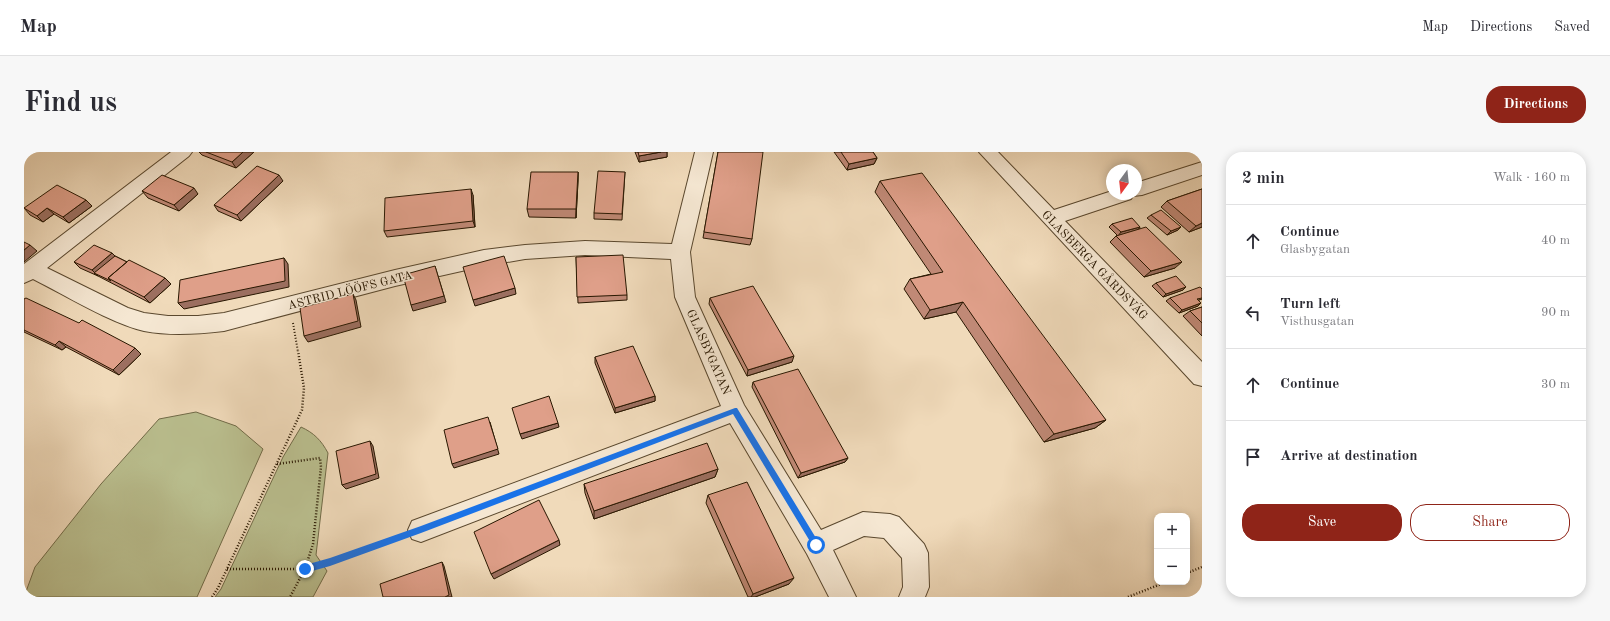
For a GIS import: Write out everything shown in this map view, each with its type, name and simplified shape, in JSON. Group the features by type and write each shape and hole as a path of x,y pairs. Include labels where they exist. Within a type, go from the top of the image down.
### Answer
{"street":[{"name":"GLASBYGATAN","path":"704,152 680,252 685,296 735,411 816,545 843,597"},
{"name":"GLASBERGA GÅRDSVÄG","path":"988,152 1202,377"},
{"path":"28,272 176,153"},
{"path":"1142,188 1202,168"},
{"path":"1050,218 1106,200"},
{"name":"ASTRID LÖÖFS GATA","path":"28,272 120,314 144,322 168,325 198,325 224,322 410,274 484,258 525,252 585,248 680,252"},
{"path":"421,530 735,411"},
{"path":"816,545 863,524 890,526 915,553 916,587 912,597"}],"path":[{"path":"212,597 227,569 302,410 304,397 290,305"},
{"path":"277,464 320,458 320,487 316,531 310,557 290,597"},
{"path":"227,569 305,569 330,562 421,530"},
{"path":"1190,572 1202,567"},
{"path":"1128,597 1158,585"}],"green space":[{"path":"196,412 236,426 263,449 197,597 24,597 35,567 101,484 159,419"},
{"path":"301,427 317,437 328,453 316,555 327,571 313,597 215,597 221,589 283,457"}],"building":[{"path":"206,152 243,152 232,162"},
{"path":"638,152 661,152 639,156"},
{"path":"718,152 763,152 752,239 704,232"},
{"path":"841,152 873,152 877,158 849,164"},
{"path":"257,166 279,175 237,215 214,205"},
{"path":"598,171 625,172 622,214 594,213"},
{"path":"531,172 578,172 576,209 527,209"},
{"path":"922,173 1106,420 1054,434 963,302 930,310 910,279 943,272 880,181"},
{"path":"162,175 194,188 174,205 142,191"},
{"path":"57,185 86,200 63,217 47,208 37,216 24,208"},
{"path":"471,189 473,221 384,231 385,198"},
{"path":"1202,189 1202,223 1196,226 1167,201"},
{"path":"1161,210 1181,227 1171,231 1151,215"},
{"path":"1132,218 1140,227 1121,232 1112,224"},
{"path":"1146,227 1182,262 1151,271 1116,236"},
{"path":"24,242 30,245 24,250"},
{"path":"94,245 112,253 92,270 74,262"},
{"path":"623,255 627,295 577,297 576,257"},
{"path":"115,256 127,262 108,278 111,281 94,273"},
{"path":"504,256 515,288 473,300 463,267"},
{"path":"284,258 285,281 178,303 180,280"},
{"path":"129,260 165,278 144,297 108,278"},
{"path":"435,266 444,296 411,305 403,275"},
{"path":"1176,276 1186,287 1166,294 1156,283"},
{"path":"753,286 794,356 748,370 710,298"},
{"path":"1200,287 1202,289 1202,298 1197,299 1201,303 1182,310 1170,298"},
{"path":"353,294 358,321 304,336 300,308"},
{"path":"26,298 79,323 82,320 135,348 113,370 59,341 55,345 24,330 24,299"},
{"path":"1202,307 1202,323 1190,311"},
{"path":"633,346 655,396 615,408 595,357"},
{"path":"798,369 848,458 801,473 753,382"},
{"path":"549,396 558,423 520,434 512,408"},
{"path":"488,417 498,449 452,464 444,430"},
{"path":"370,441 376,474 342,485 336,451"},
{"path":"707,443 718,469 594,511 584,484"},
{"path":"747,482 794,578 753,594 708,495"},
{"path":"539,500 559,540 491,574 474,532"},
{"path":"442,562 449,595 445,597 383,597 380,584"}],"route":[{"path":"305,569 330,562 421,530 735,411 816,545"}]}
